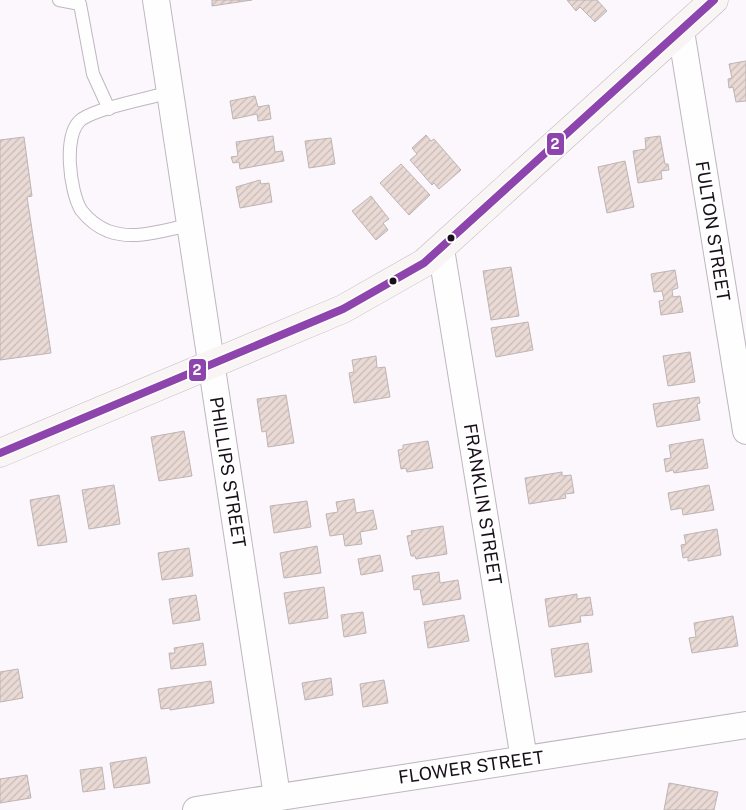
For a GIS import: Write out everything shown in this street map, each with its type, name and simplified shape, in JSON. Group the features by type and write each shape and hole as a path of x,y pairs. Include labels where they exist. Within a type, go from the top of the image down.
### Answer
{"main road":[{"path":"0,453 342,309 424,263 714,0"}],"street":[{"name":"PHILLIPS STREET","path":"156,0 277,796"},
{"name":"FULTON STREET","path":"680,31 746,430"},
{"name":"FRANKLIN STREET","path":"441,249 524,759"},
{"name":"FLOWER STREET","path":"196,810 746,725"}],"lane":[{"path":"59,0 80,4 93,74 109,109"},
{"path":"170,92 109,109 81,120 72,136 70,162 74,190 81,210 95,225 129,237 190,225"}],"building":[{"path":"212,0 252,0 212,6"},
{"path":"567,0 597,0 607,11 595,22 580,7 576,11"},
{"path":"746,61 746,101 736,102 733,87 729,88 728,79 732,78 729,64"},
{"path":"255,96 258,107 269,105 271,119 258,121 257,114 233,119 230,101"},
{"path":"426,135 431,141 434,139 461,170 439,189 434,183 432,185 410,160 417,154 412,148"},
{"path":"273,136 275,152 282,151 284,161 240,169 239,162 233,163 231,157 238,156 236,142"},
{"path":"660,136 665,164 668,164 669,170 661,171 662,179 638,183 633,151 646,149 645,138"},
{"path":"24,137 32,196 27,197 51,353 0,360 0,140"},
{"path":"331,138 335,164 309,168 305,141"},
{"path":"625,161 634,207 607,213 598,167"},
{"path":"401,164 430,195 409,215 380,183"},
{"path":"260,180 261,184 269,183 272,202 240,208 236,187"},
{"path":"371,196 389,219 383,223 388,230 376,240 352,211"},
{"path":"511,267 519,316 491,320 483,271"},
{"path":"675,270 678,288 672,290 673,297 680,296 683,312 661,315 659,301 664,300 662,291 654,292 651,274"},
{"path":"528,322 533,350 496,357 491,328"},
{"path":"690,352 695,382 668,386 663,356"},
{"path":"376,356 377,368 385,367 390,397 354,403 349,373 354,372 352,360"},
{"path":"286,395 294,443 268,447 266,431 262,432 257,399"},
{"path":"699,397 700,403 697,404 700,420 657,427 653,404"},
{"path":"184,431 192,476 159,481 151,437"},
{"path":"703,439 708,468 674,473 673,470 666,472 664,459 671,458 669,445"},
{"path":"428,441 433,468 407,472 406,468 401,469 398,450 403,449 403,445"},
{"path":"562,472 562,476 571,475 574,493 565,494 566,498 529,504 525,478"},
{"path":"114,485 120,524 89,529 82,490"},
{"path":"709,485 714,510 683,515 682,508 671,510 668,493"},
{"path":"59,495 67,542 38,546 30,500"},
{"path":"354,499 356,513 373,510 377,529 360,532 362,544 345,546 343,534 330,536 326,514 338,512 336,502"},
{"path":"307,501 311,527 274,533 270,506"},
{"path":"443,526 447,554 416,559 415,556 411,556 407,536 412,535 411,531"},
{"path":"717,529 721,555 688,561 688,557 683,558 681,545 686,544 684,535"},
{"path":"317,546 321,573 284,578 280,553"},
{"path":"189,548 193,576 162,580 158,553"},
{"path":"380,555 383,571 361,575 358,559"},
{"path":"439,572 440,583 458,580 461,599 423,605 420,589 414,590 412,576"},
{"path":"324,587 328,618 289,624 284,593"},
{"path":"577,594 577,599 590,597 593,615 580,616 581,622 549,627 545,599"},
{"path":"196,595 200,620 173,624 169,599"},
{"path":"363,612 366,633 344,637 341,615"},
{"path":"464,615 469,641 428,648 424,622"},
{"path":"733,616 738,646 692,653 689,638 696,637 694,623"},
{"path":"203,643 206,665 171,669 169,653 175,653 174,648"},
{"path":"588,643 592,672 555,677 551,649"},
{"path":"18,669 23,698 0,702 0,672"},
{"path":"331,678 333,695 305,700 302,683"},
{"path":"384,680 388,703 363,707 360,684"},
{"path":"211,681 214,703 170,710 170,708 161,709 158,689"},
{"path":"146,757 150,783 114,788 110,763"},
{"path":"102,767 105,789 83,792 80,770"},
{"path":"27,775 31,798 0,803 0,779"},
{"path":"669,783 718,792 714,810 664,810"}],"transit line":[{"name":"2","path":"0,453 343,309 424,263 714,0"}]}
